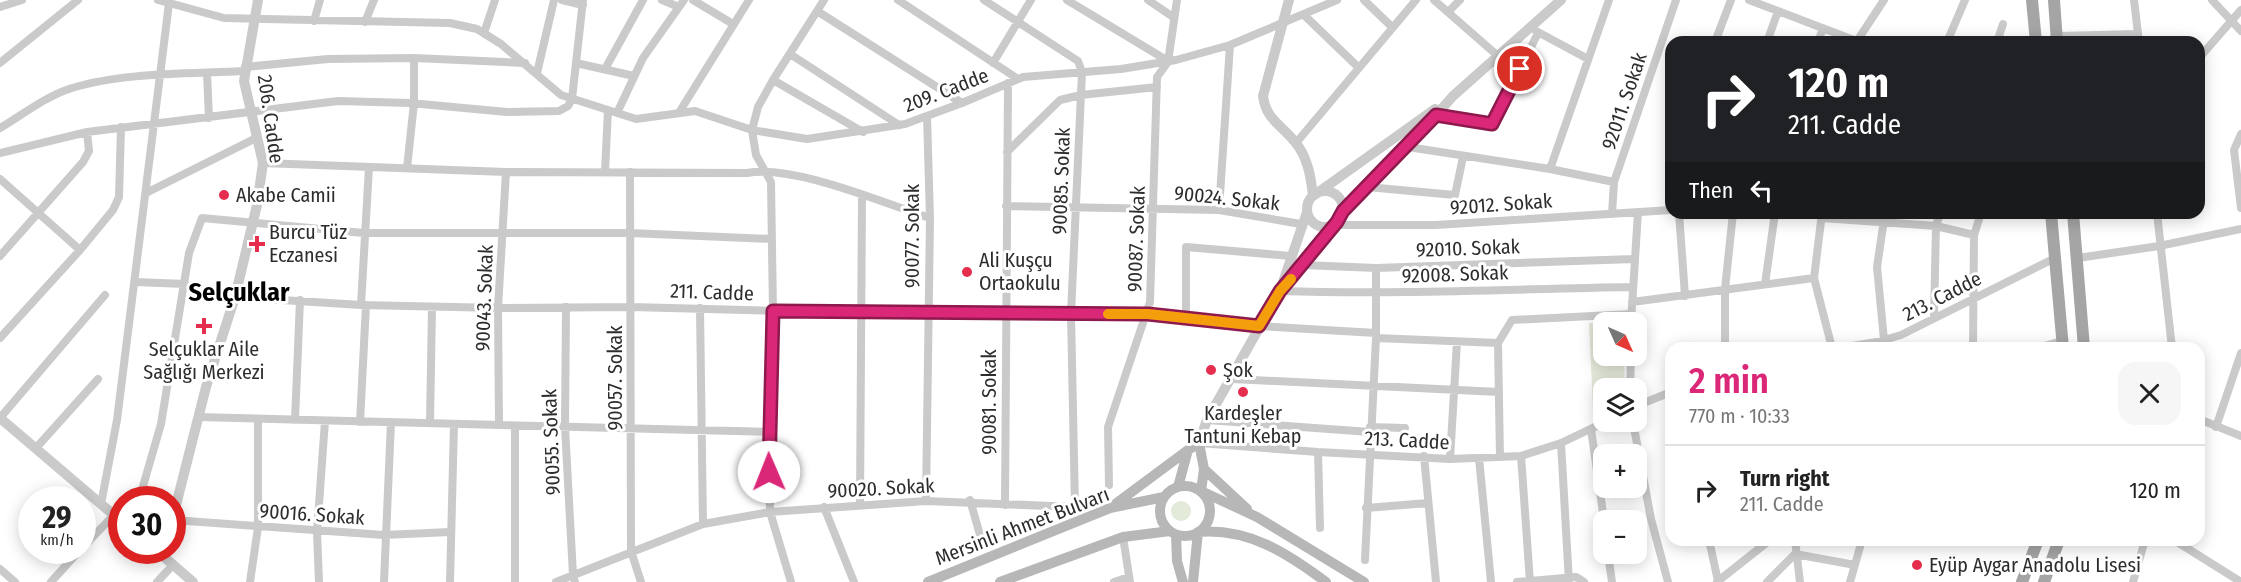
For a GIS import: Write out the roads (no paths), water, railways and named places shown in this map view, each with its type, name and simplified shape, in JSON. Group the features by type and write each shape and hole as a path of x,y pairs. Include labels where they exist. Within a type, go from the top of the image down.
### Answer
{"main road":[{"path":"2032,0 2035,36"},
{"path":"2054,0 2057,36"},
{"path":"2052,219 2062,342"},
{"path":"2074,219 2084,342"},
{"path":"1110,508 1200,442 1204,469 1201,491 1210,505 1210,512 1209,520 1198,532 1193,582"},
{"path":"1178,487 1188,450"},
{"path":"1204,469 1257,517"},
{"path":"1183,582 1173,533 1161,519 1160,511 1164,497 1178,487 1186,486 1257,517 1364,582"},
{"name":"Mersinli Ahmet Bulvarı","path":"928,582 1110,508 1164,497"},
{"path":"999,582 1123,537 1230,532 1262,541 1290,556 1326,582"},
{"path":"2022,582 2036,546"},
{"path":"2044,582 2057,546"}],"street":[{"path":"0,7 22,0"},
{"path":"0,63 78,0"},
{"path":"158,0 224,18 253,21 450,23 484,33 537,73 554,0"},
{"name":"206. Cadde","path":"181,486 198,417 235,297 250,224 257,205 262,163 250,114 245,69 258,0"},
{"path":"314,21 320,0"},
{"path":"365,22 374,0"},
{"path":"484,33 495,0"},
{"path":"0,153 87,132 250,114 338,101 414,103 507,112 559,111 568,106 572,99 583,2 562,0"},
{"path":"605,69 643,0"},
{"path":"605,172 612,112 643,58 682,3 662,0"},
{"path":"693,0 733,24"},
{"path":"680,111 749,0"},
{"path":"790,582 770,512 769,432 773,311 771,182 756,155 752,130 758,107 824,0"},
{"path":"898,0 1018,79"},
{"path":"984,0 1078,61 1082,72"},
{"path":"993,63 1030,0"},
{"path":"1067,0 1168,62"},
{"path":"1148,0 1173,17"},
{"name":"90087. Sokak","path":"1109,485 1108,428 1148,314 1154,207 1157,77 1168,62 1173,17 1178,0"},
{"path":"1280,291 1312,196 1308,169 1296,142 1265,110 1263,96 1289,0"},
{"name":"209. Cadde","path":"537,73 561,95 636,119 680,111 695,111 752,130 807,139 899,125 962,104 1018,79 1168,62 1230,45 1337,0"},
{"path":"1364,0 1392,27"},
{"path":"1296,142 1416,0"},
{"path":"1434,0 1498,56"},
{"path":"1448,12 1460,0"},
{"path":"1312,196 1453,96 1498,56 1533,30 1561,0"},
{"path":"1550,169 1609,0"},
{"name":"92011. Sokak","path":"1612,214 1614,183 1676,0"},
{"path":"1717,36 1731,0"},
{"path":"1749,0 1843,36"},
{"path":"1862,36 1884,0"},
{"path":"1950,36 1965,0"},
{"path":"2134,0 2138,36"},
{"path":"2211,0 2241,31"},
{"path":"101,504 117,420 146,193 158,75 169,3"},
{"path":"2205,51 2241,10"},
{"path":"817,11 962,104"},
{"path":"1769,36 1778,11"},
{"path":"1304,15 1358,67"},
{"path":"1999,36 2003,24"},
{"path":"1820,36 1823,28"},
{"path":"1533,30 1588,59"},
{"path":"1436,115 1492,124 1533,30"},
{"path":"1219,210 1230,45"},
{"path":"790,54 899,125"},
{"path":"0,128 67,89 158,75 207,73 328,59 414,58 526,63"},
{"path":"407,168 414,103 414,58"},
{"path":"576,63 634,76"},
{"name":"90085. Sokak","path":"1075,507 1071,314 1082,72"},
{"path":"207,73 210,118"},
{"path":"773,80 863,132"},
{"name":"90081. Sokak","path":"1005,505 1008,83"},
{"path":"1007,152 1060,100 1081,95 1157,87"},
{"path":"1200,442 1207,420 1280,291 1303,265 1332,225 1337,222 1343,211 1408,147 1453,96"},
{"name":"90077. Sokak","path":"926,501 930,218 927,116"},
{"path":"0,338 113,210 119,197 122,127"},
{"path":"0,256 83,162 89,151 87,132"},
{"path":"2241,134 2234,150 2241,208"},
{"path":"146,193 256,138"},
{"path":"1408,147 1550,169 1614,183"},
{"path":"1367,187 1455,195 1462,157"},
{"path":"262,163 506,172 747,172 764,170 795,174 930,218"},
{"path":"360,422 364,233 369,167"},
{"name":"90043. Sokak","path":"499,425 498,308 506,172"},
{"name":"90057. Sokak","path":"630,172 631,551 641,582"},
{"path":"0,179 80,250"},
{"path":"1312,196 1324,191 1335,195 1343,211"},
{"path":"860,505 859,313 862,196"},
{"name":"90024. Sokak","path":"1006,206 1219,210 1301,224"},
{"name":"92012. Sokak","path":"1332,225 1436,225 1665,210"},
{"path":"1307,212 1316,225 1332,225"},
{"path":"1631,312 1631,287 1638,212"},
{"path":"143,486 161,424 189,253 202,218 364,233 630,234 771,238"},
{"path":"1679,219 1685,296"},
{"path":"1725,342 1725,290 1732,219"},
{"path":"1765,284 1774,219"},
{"path":"1822,219 1814,279 1830,342"},
{"path":"1884,219 1877,267 1884,340"},
{"path":"1896,219 1974,235"},
{"path":"1934,318 1936,226 1938,219"},
{"path":"1974,342 1972,298 1974,235 1979,219"},
{"path":"2157,219 2171,342"},
{"path":"2078,258 2159,246 2241,229"},
{"path":"1186,319 1186,248 1291,256"},
{"name":"213. Cadde","path":"1874,342 1900,335 2055,258"},
{"name":"92010. Sokak","path":"1303,265 1376,268 1634,259"},
{"path":"1365,560 1365,508 1376,335 1376,268"},
{"path":"1632,302 1814,279"},
{"path":"135,282 185,284"},
{"name":"92008. Sokak","path":"1280,291 1376,294 1631,287"},
{"path":"105,295 0,418 108,510"},
{"name":"211. Cadde","path":"235,297 432,307 631,307 859,313 1148,314 1259,326 1457,342 1498,343"},
{"path":"295,420 300,300"},
{"path":"430,423 432,307"},
{"name":"90055. Sokak","path":"566,307 565,427 574,578"},
{"path":"700,308 703,524"},
{"path":"1500,457 1498,343 1512,320 1593,319"},
{"path":"1450,459 1452,391 1457,342"},
{"path":"2216,427 2241,353"},
{"path":"36,448 98,379"},
{"path":"1232,379 1373,384 1452,391 1499,392"},
{"path":"1647,402 1665,394"},
{"path":"198,417 769,432"},
{"path":"250,582 258,527 258,419"},
{"path":"1207,420 1370,429 1405,428"},
{"path":"319,582 317,532 325,421"},
{"path":"2205,422 2241,436"},
{"path":"384,582 384,535 391,423"},
{"path":"450,582 454,424"},
{"path":"515,426 515,582"},
{"path":"1591,429 1603,510"},
{"name":"213. Cadde","path":"1200,442 1318,452 1450,459 1521,456 1561,444 1591,429"},
{"path":"1635,432 1652,519 1668,582"},
{"path":"1561,444 1570,580"},
{"path":"1318,452 1320,528"},
{"path":"1424,456 1436,582"},
{"path":"1521,456 1530,581"},
{"path":"1479,458 1491,582"},
{"path":"970,500 982,542"},
{"name":"90020. Sokak","path":"556,582 574,578 631,551 703,524 770,512 970,500 1005,505 1075,507"},
{"path":"1365,508 1428,503"},
{"path":"824,507 854,582"},
{"name":"90016. Sokak","path":"186,521 384,535 450,532"},
{"path":"96,537 108,527"},
{"path":"1114,582 1129,579 1123,537"},
{"path":"1710,546 1717,581 1762,546"},
{"path":"1795,546 1800,582"},
{"path":"1850,582 1860,546"},
{"path":"2133,582 2143,546"},
{"path":"2184,546 2241,582"},
{"path":"1795,554 1855,565"},
{"path":"1767,582 1795,554"},
{"path":"51,582 68,564"},
{"path":"1609,564 1612,582"},
{"path":"157,582 173,565 192,582"},
{"path":"0,569 15,582"},
{"path":"1517,582 1570,580 1584,582"}],"place":[{"name":"Akabe Camii","path":"224,195"},
{"name":"Burcu Tüz Eczanesi","path":"257,244"},
{"name":"Ali Kuşçu Ortaokulu","path":"967,272"},
{"name":"Selçuklar Aile Sağlığı Merkezi","path":"204,326"},
{"name":"Şok","path":"1211,370"},
{"name":"Kardeşler Tantuni Kebap","path":"1243,392"},
{"name":"Eyüp Aygar Anadolu Lisesi","path":"1917,565"}],"district":[{"name":"Selçuklar","path":"239,292"}]}
